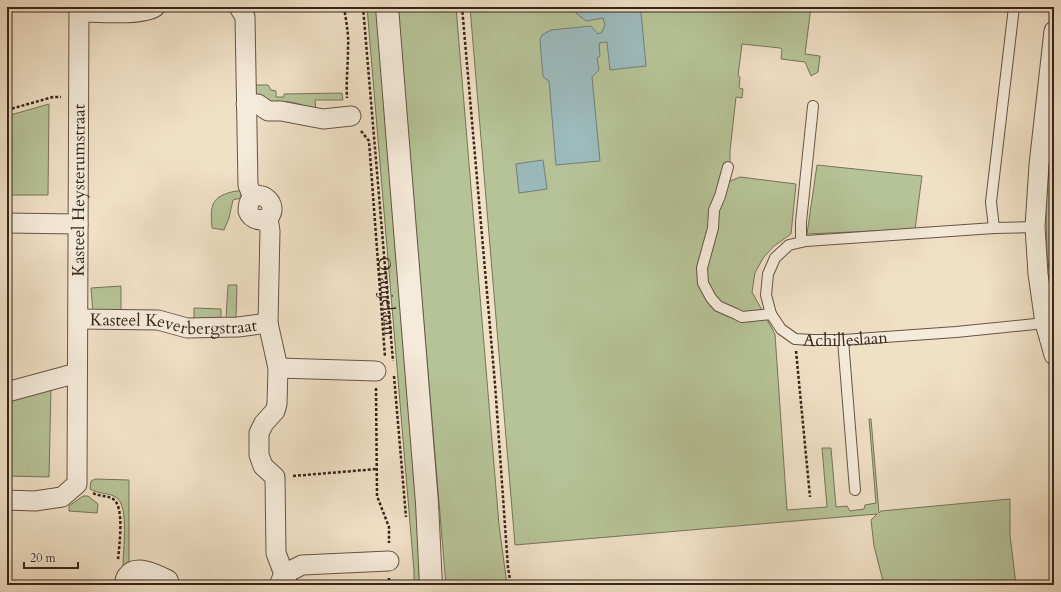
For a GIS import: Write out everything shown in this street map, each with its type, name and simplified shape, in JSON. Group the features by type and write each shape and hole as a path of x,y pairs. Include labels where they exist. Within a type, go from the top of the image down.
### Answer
{"street":[{"path":"79,10 136,12 150,10 155,7"},
{"path":"239,7 244,17 246,104 258,104 268,111 281,111 323,119 351,116"},
{"name":"Kasteel Heysterumstraat","path":"77,484 79,10"},
{"name":"Oranjelaan","path":"388,11 427,503 431,585"},
{"path":"1054,31 1039,165 1035,227 1038,274 1045,324 1054,355"},
{"name":"Kasteel Keverbergstraat","path":"246,104 248,185 253,198 262,196 270,201 272,211 268,218 270,231 268,323 278,368 278,404 275,411 264,423 259,433 259,455 263,466 275,477"},
{"path":"7,224 78,224"},
{"name":"Kasteel Keverbergstraat","path":"78,319 158,320 187,328 238,327 268,323"},
{"path":"278,368 387,366"},
{"path":"7,392 77,373"},
{"path":"275,477 276,553 283,581 302,565 389,561"},
{"path":"7,500 35,501 62,497 77,484"},
{"name":"Oranjelaan","path":"427,503 438,585"},
{"path":"125,581 132,571 146,570 168,580 170,585"}],"lane":[{"path":"994,228 991,202 1014,7"},
{"path":"801,242 801,222 813,106"},
{"path":"728,167 720,196 714,210 713,228 702,268 703,284 711,298 718,306 742,317 771,314"},
{"name":"Achilleslaan","path":"1035,227 994,228 801,242 789,246 775,258 768,274 766,295 771,314 781,329 795,339 843,340 1045,324"},
{"path":"843,340 855,490"}],"path":[{"path":"344,7 348,29 346,86 348,110 369,141 387,366 377,469 377,496 389,527 389,585"},
{"name":"Oranjelaan","path":"363,7 392,356 387,366 406,522"},
{"path":"462,7 495,384 508,568 511,585"},
{"path":"7,110 53,97 78,98"},
{"path":"795,339 810,498"},
{"path":"387,366 392,356"},
{"path":"275,477 377,469"},
{"path":"77,484 99,497 106,497 114,500 120,507 118,562 125,581"}],"green space":[{"path":"367,7 378,7 426,585 414,585"},
{"path":"397,7 456,7 499,525 507,585 446,585"},
{"path":"470,7 811,7 805,54 820,56 818,72 811,76 805,62 781,59 782,49 780,48 742,44 738,76 740,77 739,88 743,89 742,98 736,97 730,151 730,181 740,177 796,184 791,234 774,246 763,258 755,273 752,292 775,334 787,510 827,507 822,448 831,448 836,507 847,506 850,511 864,509 865,505 876,503 869,419 871,419 879,513 881,511 1010,499 1010,535 1016,585 884,585 874,546 871,520 877,514 515,545"},
{"path":"255,85 268,85 271,90 276,91 276,97 284,97 284,94 342,93 343,100 315,100 316,111 311,111 303,105 289,102 275,101 270,106 250,90"},
{"path":"49,104 48,195 7,195 7,116"},
{"path":"817,165 922,176 915,229 807,234"},
{"path":"1048,172 1054,173 1054,308 1047,254 1046,209"},
{"path":"236,191 241,191 241,198 233,200 229,218 224,230 212,228 211,213 214,203 221,196"},
{"path":"228,285 237,285 236,318 226,319"},
{"path":"121,286 121,314 93,313 91,288"},
{"path":"194,308 221,309 221,320 194,320"},
{"path":"51,387 49,477 7,476 7,399"},
{"path":"95,479 129,480 129,566 126,568 123,566 124,520 121,503 114,496 90,489 91,481"},
{"path":"83,496 88,496 98,504 97,513 69,511 69,506"}],"water":[{"path":"575,7 642,7 641,12 646,66 610,70 607,42 599,43 600,56 597,58 599,70 592,77 600,161 556,165 549,81 543,77 540,40 542,35 551,30 591,26 598,34 602,32 605,25 603,18 586,21 576,13"},
{"path":"543,160 547,189 519,193 516,164"}]}
